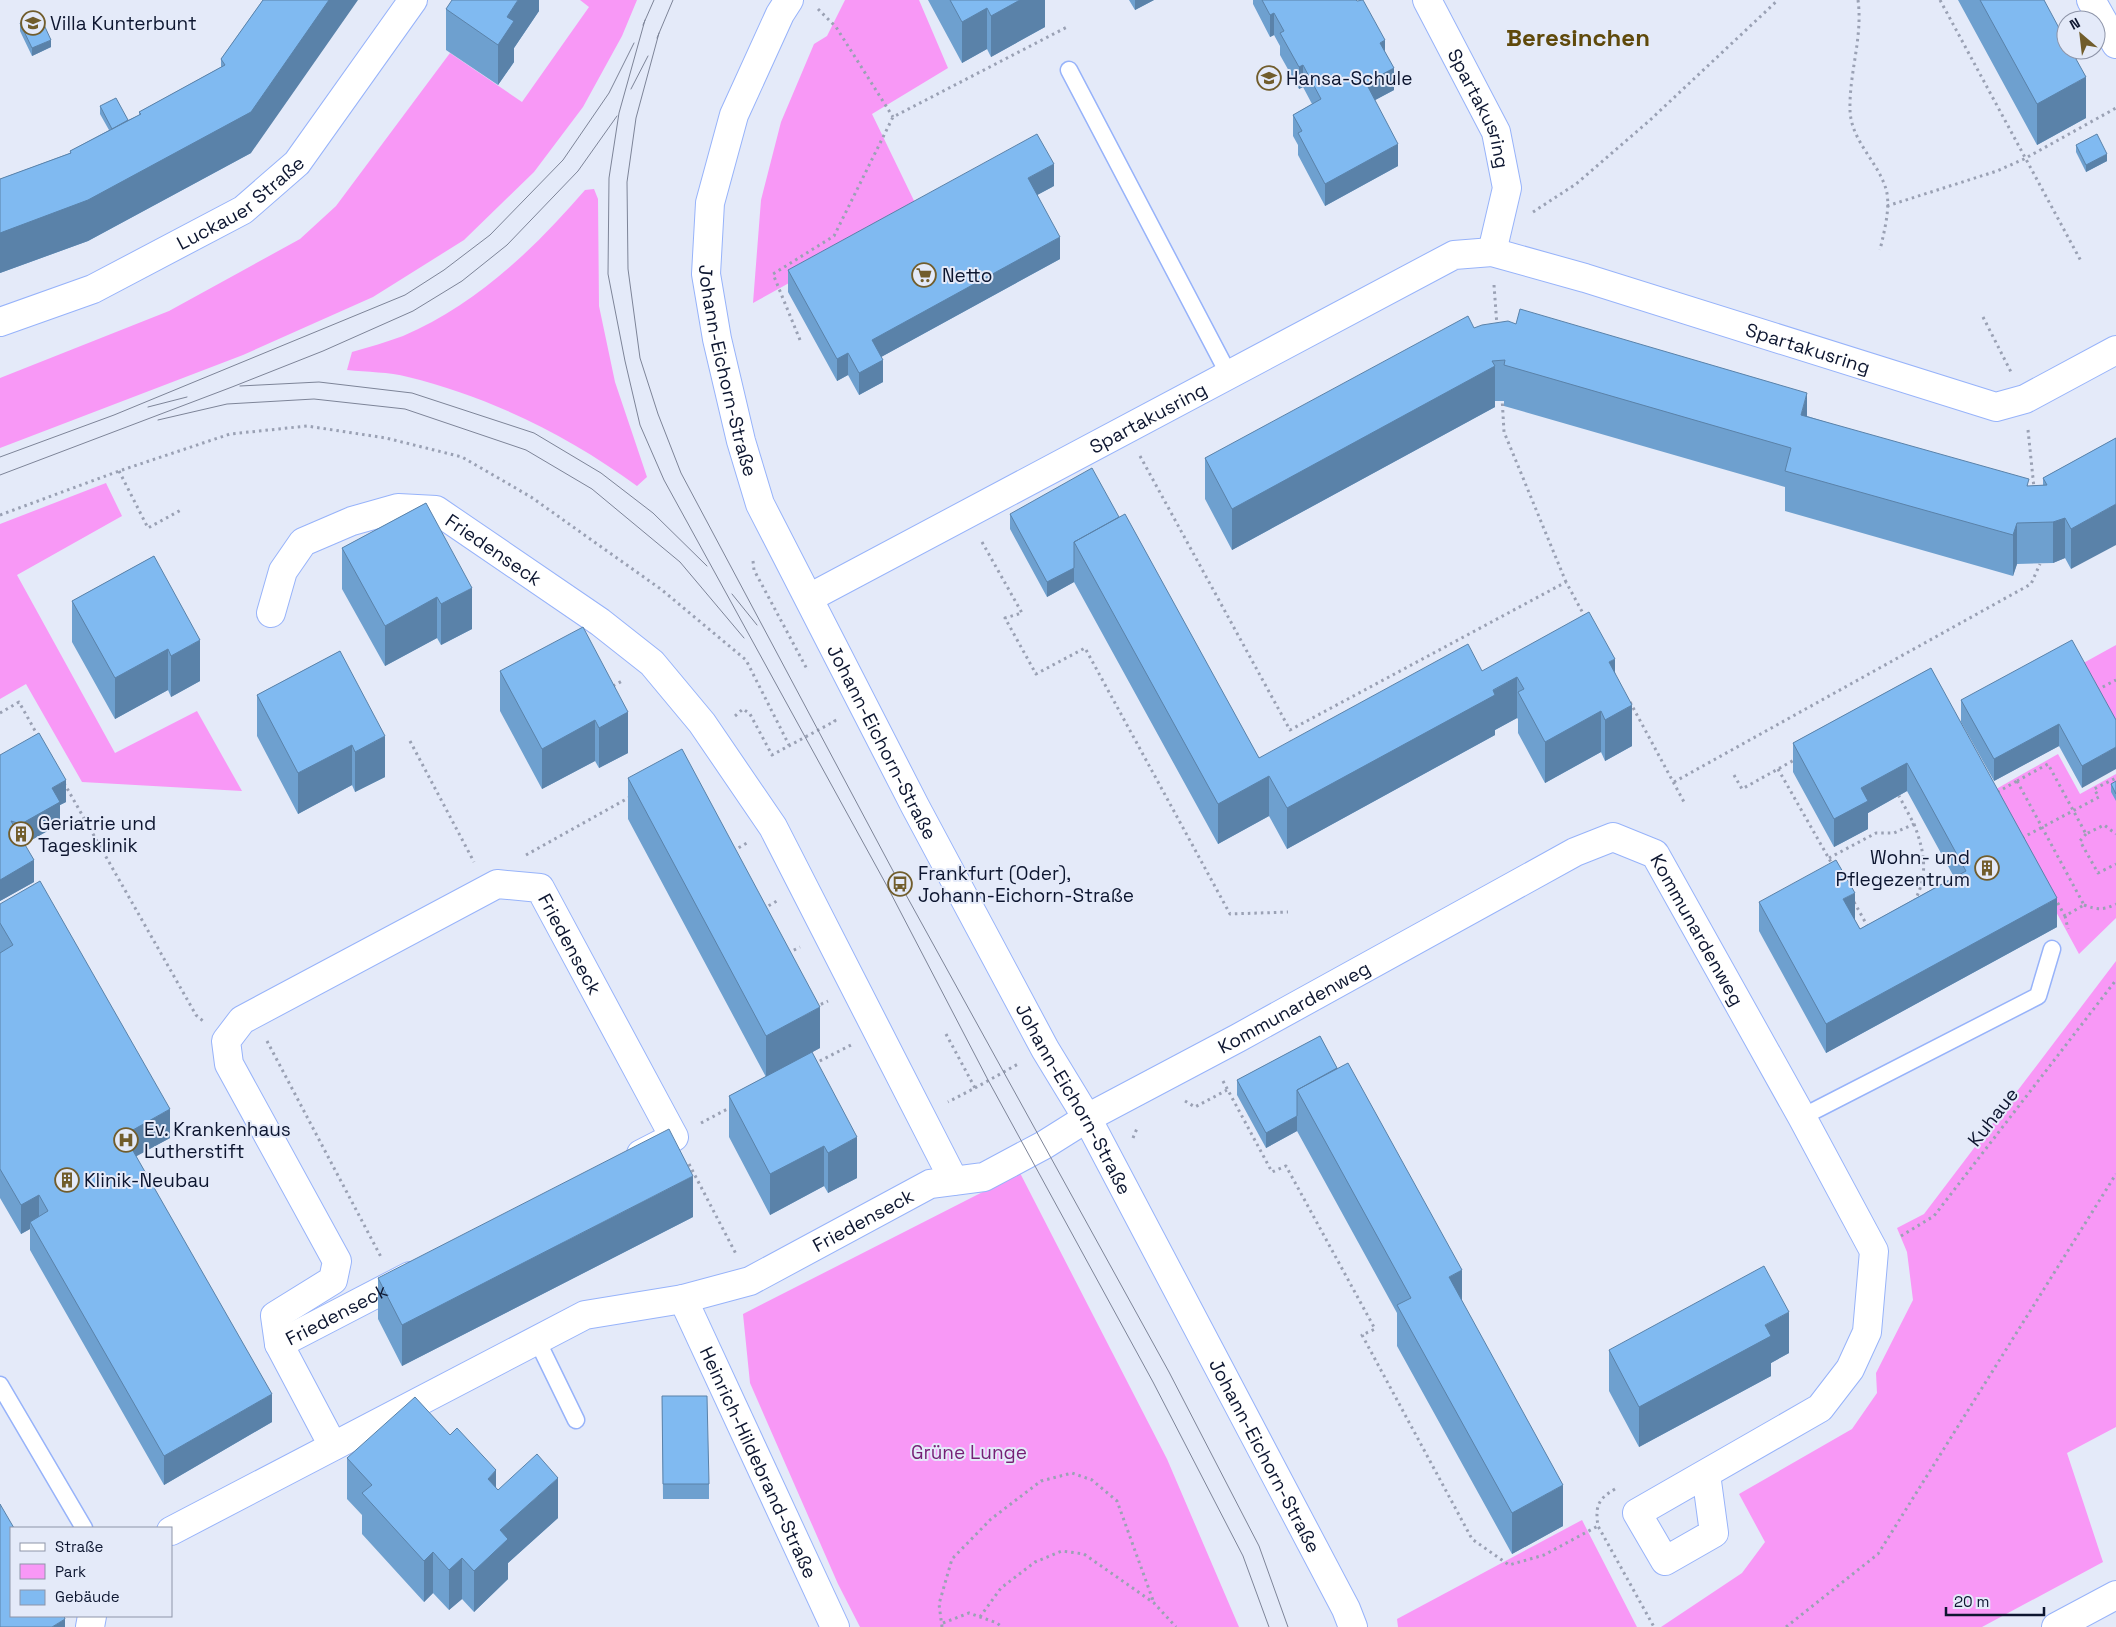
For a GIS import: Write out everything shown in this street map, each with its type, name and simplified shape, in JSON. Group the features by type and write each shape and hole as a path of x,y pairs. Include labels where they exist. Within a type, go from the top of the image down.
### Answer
{"street":[{"name":"Luckauer Straße","path":"0,322 93,289 243,210 297,163 413,0"},
{"name":"Johann-Eichorn-Straße","path":"789,0 780,14 734,115 710,203 706,274 721,358 741,440 760,504 915,806 1045,1050 1087,1118 1346,1609 1353,1627"},
{"name":"Spartakusring","path":"1427,0 1496,132 1507,188 1494,244"},
{"path":"2091,0 2116,44"},
{"name":"Spartakusring","path":"808,598 1454,255 1494,244 1613,287 1996,407 2025,399 2116,350"},
{"name":"Friedenseck","path":"271,613 283,571 303,542 352,521 398,508 436,510 600,622 652,662 702,723 773,827 953,1181"},
{"name":"Kommunardenweg","path":"1087,1118 1208,1054 1575,852 1613,837 1655,854 1802,1117 1874,1251"},
{"name":"Friedenseck","path":"333,1446 279,1344 276,1316 332,1280 337,1261 229,1064 226,1041 242,1020 498,884 540,888 674,1137"},
{"name":"Friedenseck","path":"172,1530 585,1315 683,1299 750,1281 930,1184 984,1177 1087,1118"},
{"path":"622,1164 674,1137"},
{"path":"1706,1474 1820,1408 1850,1369 1867,1332 1874,1251"},
{"name":"Friedenseck","path":"279,1344 430,1265"},
{"name":"Heinrich-Hildebrand-Straße","path":"683,1299 834,1627"},
{"path":"2056,1627 2116,1595"}],"lane":[{"path":"1069,70 1228,374"},
{"path":"1802,1117 2038,996 2052,949"},
{"path":"537,1340 576,1420"},
{"path":"0,1385 83,1527"}],"path":[{"path":"1497,328 1494,244 1576,184 1649,121 1778,0"},
{"path":"1858,0 1860,16 1850,111 1856,136 1886,187 1887,217 1880,250"},
{"path":"1940,0 2082,263"},
{"path":"816,7 836,27 893,118"},
{"path":"800,340 773,274 834,236 893,118 1069,26"},
{"path":"1887,206 1997,171 2116,108"},
{"path":"1983,317 2025,399 2035,497"},
{"path":"1502,394 1504,432 1566,582 1589,625"},
{"path":"1125,429 1290,730 1566,582"},
{"path":"119,471 148,528 181,510"},
{"path":"988,553 1022,613 1005,618 1036,674 1084,648 1230,914 1288,912"},
{"path":"1674,782 2031,584 2040,564"},
{"path":"754,570 811,676"},
{"path":"2096,691 2116,680"},
{"path":"2092,685 2100,698"},
{"path":"1627,695 1684,802"},
{"path":"0,712 19,702 39,737"},
{"path":"750,714 772,755 835,721 832,716"},
{"path":"410,741 474,863"},
{"path":"1734,775 1742,789 1803,756"},
{"path":"2084,905 2065,916 1996,793 2048,764 2086,834"},
{"path":"1778,769 1836,871"},
{"path":"2022,838 2099,797 2094,789 2116,778"},
{"path":"63,781 196,1015 226,1041 263,1034 396,1284"},
{"path":"2017,782 2084,905 2098,910 2107,909 2116,904"},
{"path":"540,888 524,857 633,796"},
{"path":"1899,796 1914,824 1922,845 1925,866 1920,891 1913,903"},
{"path":"1828,858 1876,833 1894,833 1914,824"},
{"path":"2116,834 2104,825 2086,834 2080,841 2098,874 2116,864"},
{"path":"1854,902 1872,934"},
{"name":"Kuhaue","path":"1874,1251 1934,1216 2116,980"},
{"path":"807,1068 878,1031"},
{"path":"921,1116 975,1088 946,1034"},
{"path":"1208,1054 1272,1172 1286,1166 1375,1329 1362,1335 1472,1539 1510,1565 1544,1555 1598,1526"},
{"path":"1177,1097 1195,1107 1228,1090"},
{"path":"736,1105 674,1137 750,1281"},
{"path":"1111,1105 1133,1138 1135,1146"},
{"path":"1133,1138 1139,1123"},
{"path":"1786,1627 1878,1554 2116,1174"},
{"path":"1002,1627 969,1613 943,1625 939,1604 952,1559 991,1519 1041,1481 1072,1472 1092,1480 1117,1501 1154,1603"},
{"path":"980,1617 1001,1588 1035,1562 1062,1551 1084,1554 1154,1603 1176,1627"}],"green space":[{"path":"580,0 637,0 622,36 583,107 534,172 464,240 373,297 243,355 0,448 0,378 169,311 300,239 336,206 450,53 522,102 589,7"},
{"path":"845,0 919,0 948,68 872,114 919,211 753,303 761,200 781,122 814,44 827,36"},
{"path":"594,189 598,199 599,306 615,382 647,477 637,486 556,435 528,420 469,395 401,375 347,370 352,352 403,336 430,323 479,292 524,254 585,190"},
{"path":"106,483 122,516 17,575 115,753 197,711 242,791 82,782 26,684 0,699 0,524"},
{"path":"2116,645 2116,736 2078,666"},
{"path":"2058,754 2080,794 2116,774 2116,918 2079,954 1991,792"},
{"path":"2116,961 2116,1427 2067,1453 2103,1562 1982,1627 1661,1627 1742,1573 1765,1542 1739,1494 1852,1429 1877,1393 1876,1373 1913,1300 1907,1252 1897,1228 1924,1214"},
{"name":"Grüne Lunge","path":"1020,1173 1167,1459 1239,1627 860,1627 838,1584 750,1383 743,1314"},
{"path":"1582,1520 1637,1627 1398,1627 1397,1619"}],"building":[{"path":"263,0 329,0 251,112 88,200 0,233 0,179 71,153 70,151 141,114 139,112 225,65 221,59"},
{"path":"452,0 518,0 507,17 514,21 498,45 446,9"},
{"path":"950,0 1020,0 991,16 987,8 962,22"},
{"path":"1262,0 1363,0 1385,40 1380,43 1394,68 1366,83 1398,144 1325,184 1298,133 1302,131 1293,115 1321,99 1303,65 1299,67 1280,33 1284,31 1274,13 1270,15"},
{"path":"1980,0 2044,0 2056,22 2056,60 2077,60 2086,77 2037,104"},
{"path":"39,14 51,40 32,48 20,23"},
{"path":"116,98 128,120 112,129 100,106"},
{"name":"Netto","path":"1037,134 1054,164 1028,178 1060,237 872,340 883,360 859,373 848,353 837,359 788,270"},
{"path":"2097,134 2107,154 2086,165 2076,145"},
{"path":"1520,309 1807,393 1801,415 2029,479 2027,486 2047,485 2043,478 2116,438 2116,504 2071,529 2065,518 2053,522 2017,523 2013,535 1785,471 1791,448 1504,365 1505,360 1492,361 1495,366 1232,509 1205,458 1468,316 1474,328 1508,321 1516,324"},
{"path":"1092,468 1119,517 1074,542 1074,568 1047,582 1010,514"},
{"path":"426,503 472,588 441,604 437,597 385,626 342,548"},
{"path":"1125,514 1259,758 1468,644 1482,671 1589,612 1615,659 1609,662 1632,705 1605,720 1601,711 1545,742 1518,692 1524,689 1517,677 1493,690 1495,695 1287,808 1269,776 1218,804 1074,542"},
{"path":"154,556 200,640 171,656 168,649 115,678 72,601"},
{"path":"583,627 628,712 599,728 595,720 542,749 500,671"},
{"path":"2072,640 2116,720 2116,747 2082,766 2059,724 1994,759 1961,700"},
{"path":"340,651 385,736 355,752 352,745 298,773 257,695"},
{"name":"Wohn- und Pflegezentrum","path":"1931,668 2057,898 1826,1024 1759,902 1836,860 1855,893 1843,899 1860,929 1966,871 1907,763 1861,788 1868,801 1834,819 1793,743"},
{"name":"Geriatrie und Tagesklinik","path":"39,733 66,780 52,788 60,802 21,824 11,821 34,860 0,880 0,755"},
{"path":"682,749 820,1007 766,1036 628,778"},
{"path":"2116,781 2116,794 2111,784"},
{"name":"Klinik-Neubau","path":"40,881 170,1109 124,1135 272,1394 164,1456 30,1222 48,1211 39,1195 21,1205 0,1169 0,953 13,945 0,923 0,904"},
{"path":"1320,1036 1337,1068 1297,1090 1297,1116 1266,1133 1237,1080"},
{"path":"812,1052 857,1137 828,1153 824,1146 770,1174 729,1096"},
{"path":"1348,1063 1462,1270 1449,1277 1563,1485 1512,1513 1397,1305 1411,1298 1297,1090"},
{"path":"669,1129 693,1176 402,1325 378,1278"},
{"path":"1764,1266 1789,1312 1765,1325 1771,1336 1639,1407 1609,1350"},
{"path":"662,1396 707,1396 709,1484 663,1484"},
{"path":"415,1397 450,1435 457,1428 496,1470 488,1479 498,1490 537,1454 558,1478 500,1530 508,1539 474,1571 462,1558 449,1570 433,1552 424,1561 362,1493 372,1485 347,1458"},
{"path":"0,1504 13,1527 10,1527 10,1617 64,1617 65,1619 52,1627 0,1627"}],"tram line":[{"path":"643,25 654,0"},
{"path":"657,38 673,0"},
{"path":"645,20 619,113 609,178 608,274 640,425 664,480 887,886 988,1080 1153,1382 1243,1556 1269,1627"},
{"path":"659,33 636,118 627,182 628,269 640,358 658,414 681,473 900,884 1169,1372 1259,1546 1288,1627"},
{"path":"0,457 114,415 405,295 444,270 490,235 563,160 609,93 634,43"},
{"path":"631,89 648,56"},
{"path":"0,475 323,351 413,311 462,281 507,245 578,171 617,116"},
{"path":"240,386 319,382 412,393 534,433 601,473 653,513 707,566"},
{"path":"148,407 187,397"},
{"path":"158,420 227,404 314,399 405,409 526,450 592,489 680,562 744,638"},
{"path":"732,594 757,625"}],"place":[{"name":"Villa Kunterbunt","path":"33,23"},
{"name":"Hansa-Schule","path":"1269,78"},
{"name":"Netto","path":"924,275"},
{"name":"Geriatrie und Tagesklinik","path":"21,834"},
{"name":"Wohn- und Pflegezentrum","path":"1987,868"},
{"name":"Frankfurt (Oder), Johann-Eichorn-Straße","path":"900,884"},
{"name":"Ev. Krankenhaus Lutherstift","path":"126,1140"},
{"name":"Klinik-Neubau","path":"67,1180"}],"district":[{"name":"Beresinchen","path":"1578,37"}]}
